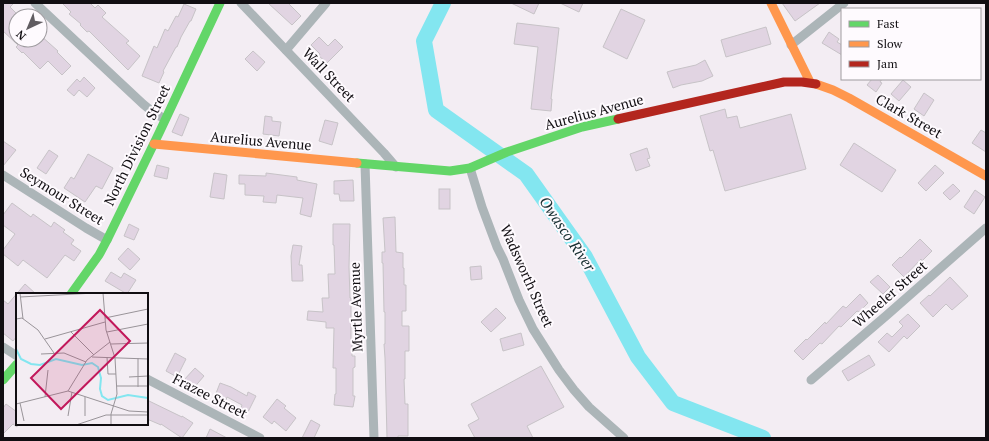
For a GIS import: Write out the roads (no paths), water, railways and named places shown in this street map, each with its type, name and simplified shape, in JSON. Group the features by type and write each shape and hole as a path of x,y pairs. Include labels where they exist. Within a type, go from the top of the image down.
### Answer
{"street":[{"path":"35,3 143,104 154,113 165,119"},
{"name":"North Division Street","path":"72,293 99,255 107,240 220,3"},
{"name":"Wall Street","path":"241,3 396,166"},
{"path":"286,50 326,3"},
{"path":"770,3 810,82"},
{"path":"791,45 844,3"},
{"name":"Aurelius Avenue","path":"154,144 450,171 474,166 507,152 597,123 784,82 810,82"},
{"name":"Clark Street","path":"810,82 828,87 849,98 986,176"},
{"name":"Myrtle Avenue","path":"365,164 374,438"},
{"name":"Wadsworth Street","path":"474,166 482,207 519,300 533,329 559,370 574,390 589,407 624,438"},
{"name":"Seymour Street","path":"3,175 107,240"},
{"name":"Wheeler Street","path":"810,380 986,228"},
{"path":"3,347 16,355"},
{"path":"3,380 16,365"},
{"name":"Frazee Street","path":"148,381 260,438"}],"waterway":[{"name":"Owasco River","path":"443,3 424,41 436,110 526,174 585,257 638,357 673,403 763,438"}]}
